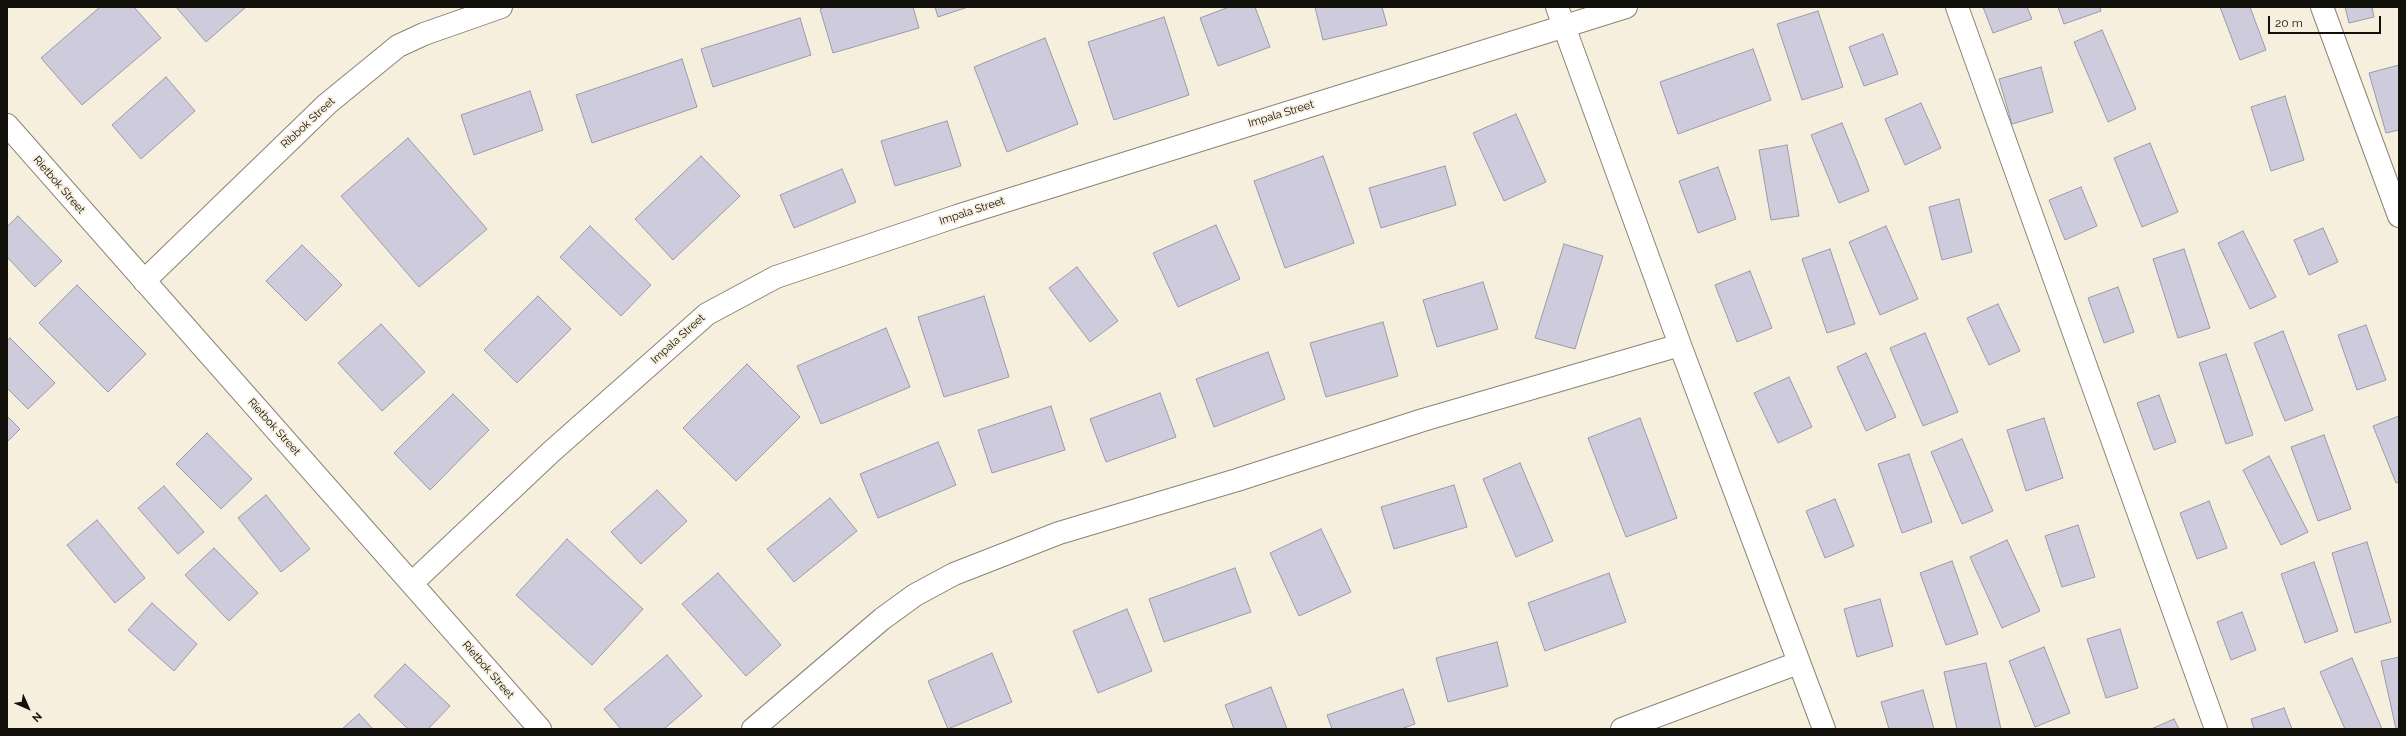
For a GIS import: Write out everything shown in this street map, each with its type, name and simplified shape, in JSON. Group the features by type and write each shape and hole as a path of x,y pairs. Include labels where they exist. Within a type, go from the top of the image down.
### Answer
{"street":[{"name":"Ribbok Street","path":"144,281 327,104 398,46 424,34 500,7"},
{"name":"Impala Street","path":"412,583 551,452 707,314 776,277 1561,16 1626,7"},
{"path":"1957,7 2216,729"},
{"path":"2322,7 2399,216"},
{"path":"1561,16 1680,345 1824,729"},
{"name":"Rietbok Street","path":"7,126 540,729"},
{"path":"753,729 882,619 915,595 954,574 1059,534 1237,480 1423,420 1680,345"},
{"path":"1622,729 1798,663"}],"building":[{"path":"100,7 134,7 161,38 82,105 41,58"},
{"path":"176,7 246,7 206,42"},
{"path":"825,7 913,7 919,28 833,53 820,9"},
{"path":"935,7 968,7 938,17"},
{"path":"1229,7 1255,7 1270,47 1218,66 1200,18"},
{"path":"1315,7 1382,7 1387,25 1323,40"},
{"path":"1983,7 2027,7 2032,19 1993,33"},
{"path":"2058,7 2100,7 2101,11 2064,24"},
{"path":"2220,7 2250,7 2266,50 2240,60"},
{"path":"2345,7 2372,7 2374,17 2349,23"},
{"path":"1818,11 1843,87 1802,100 1777,24"},
{"path":"1164,17 1189,95 1114,120 1088,42"},
{"path":"800,18 811,55 713,87 701,49"},
{"path":"2102,30 2136,109 2108,122 2074,42"},
{"path":"1883,34 1898,74 1864,86 1849,47"},
{"path":"1045,38 1078,124 1007,152 974,67"},
{"path":"1753,49 1771,100 1678,134 1660,82"},
{"path":"682,59 697,107 592,143 576,95"},
{"path":"2399,65 2399,130 2386,133 2369,73"},
{"path":"2041,67 2053,112 2012,124 1999,79"},
{"path":"166,77 195,111 141,159 112,125"},
{"path":"530,91 543,130 474,155 461,115"},
{"path":"2285,96 2304,160 2271,171 2251,107"},
{"path":"1921,103 1941,148 1905,165 1885,119"},
{"path":"1516,114 1546,182 1504,201 1473,133"},
{"path":"947,121 961,166 895,186 881,141"},
{"path":"1842,123 1869,191 1839,203 1811,135"},
{"path":"408,138 487,229 419,287 341,196"},
{"path":"2150,143 2178,212 2142,227 2114,158"},
{"path":"1787,145 1799,216 1771,220 1759,150"},
{"path":"701,156 740,196 673,260 635,219"},
{"path":"1323,156 1354,243 1285,268 1254,181"},
{"path":"1445,166 1456,205 1381,228 1369,188"},
{"path":"1718,167 1736,219 1698,233 1679,181"},
{"path":"842,169 856,202 794,228 780,195"},
{"path":"2081,187 2097,226 2065,240 2049,200"},
{"path":"1959,199 1972,252 1942,260 1929,207"},
{"path":"18,216 62,261 35,287 7,257 7,227"},
{"path":"1216,225 1240,279 1178,307 1153,253"},
{"path":"590,226 651,285 621,316 560,257"},
{"path":"1886,226 1918,299 1880,315 1849,242"},
{"path":"2323,228 2338,262 2309,275 2294,240"},
{"path":"2243,231 2276,297 2250,309 2218,243"},
{"path":"1564,244 1603,256 1575,349 1535,338"},
{"path":"302,245 342,285 306,321 266,281"},
{"path":"1830,249 1855,324 1827,333 1802,259"},
{"path":"2184,249 2210,328 2178,338 2153,259"},
{"path":"1077,267 1118,321 1090,342 1049,288"},
{"path":"1750,271 1772,328 1737,342 1715,285"},
{"path":"1483,282 1498,329 1437,347 1423,300"},
{"path":"77,285 146,354 108,392 39,323"},
{"path":"2118,287 2134,332 2104,343 2088,298"},
{"path":"538,296 571,329 517,383 484,350"},
{"path":"984,296 1009,377 944,397 918,317"},
{"path":"1998,304 2020,351 1989,365 1967,318"},
{"path":"1383,322 1398,376 1326,397 1310,343"},
{"path":"381,324 425,372 382,411 338,363"},
{"path":"2366,325 2386,380 2357,390 2338,335"},
{"path":"886,328 910,387 821,424 797,366"},
{"path":"2283,331 2313,410 2285,421 2254,343"},
{"path":"1925,333 1958,412 1923,426 1890,348"},
{"path":"10,338 55,383 28,409 7,388 7,341"},
{"path":"1268,352 1285,399 1214,427 1196,379"},
{"path":"1866,353 1896,417 1866,431 1837,367"},
{"path":"2226,354 2253,435 2226,444 2199,363"},
{"path":"747,364 800,417 736,481 683,428"},
{"path":"1789,377 1812,427 1778,443 1754,393"},
{"path":"1160,393 1176,437 1106,462 1090,419"},
{"path":"453,394 489,430 430,490 394,453"},
{"path":"2159,395 2176,442 2154,450 2137,403"},
{"path":"1051,406 1065,450 992,473 978,430"},
{"path":"7,416 20,429 7,442"},
{"path":"2399,416 2399,482 2396,483 2373,426"},
{"path":"1640,418 1677,518 1626,537 1588,438"},
{"path":"2044,418 2063,478 2026,491 2007,430"},
{"path":"207,433 252,479 221,509 176,464"},
{"path":"2324,435 2351,509 2318,521 2291,447"},
{"path":"1962,439 1993,511 1962,524 1931,452"},
{"path":"938,442 956,485 878,518 860,474"},
{"path":"1909,454 1932,522 1902,533 1878,464"},
{"path":"2269,456 2308,532 2281,545 2243,470"},
{"path":"1520,463 1553,541 1516,557 1483,479"},
{"path":"1454,485 1467,527 1394,549 1381,507"},
{"path":"164,486 204,532 178,554 138,508"},
{"path":"657,490 687,521 641,564 611,532"},
{"path":"266,495 310,549 281,572 238,518"},
{"path":"830,498 857,531 794,582 767,549"},
{"path":"1835,499 1854,546 1825,558 1806,511"},
{"path":"2209,501 2227,548 2197,559 2180,513"},
{"path":"97,520 145,578 115,603 67,545"},
{"path":"2078,525 2095,577 2062,587 2045,536"},
{"path":"1321,529 1351,592 1299,616 1270,553"},
{"path":"567,539 643,609 592,665 516,595"},
{"path":"2007,540 2040,611 2002,628 1970,557"},
{"path":"2367,542 2391,622 2355,633 2332,553"},
{"path":"214,548 258,593 229,621 185,575"},
{"path":"1952,561 1978,634 1946,645 1920,573"},
{"path":"2314,562 2338,631 2305,643 2281,574"},
{"path":"1235,568 1251,612 1164,642 1149,599"},
{"path":"718,573 781,645 746,676 682,604"},
{"path":"1609,573 1626,622 1545,651 1528,603"},
{"path":"1880,599 1893,646 1857,657 1844,609"},
{"path":"152,603 197,644 174,671 128,630"},
{"path":"1127,609 1152,671 1098,693 1073,631"},
{"path":"2242,612 2256,650 2231,660 2217,622"},
{"path":"2120,629 2138,688 2106,698 2087,639"},
{"path":"1497,642 1508,686 1448,702 1436,658"},
{"path":"2044,647 2070,713 2035,727 2009,661"},
{"path":"992,653 1012,702 948,729 928,681"},
{"path":"667,655 702,696 664,729 621,729 604,709"},
{"path":"2399,657 2399,729 2396,729 2381,661"},
{"path":"2352,658 2382,729 2345,729 2320,672"},
{"path":"1986,663 2001,729 1957,729 1944,672"},
{"path":"405,664 450,706 428,729 408,729 374,696"},
{"path":"1271,687 1287,729 1234,729 1225,705"},
{"path":"1403,689 1415,724 1401,729 1332,729 1327,715"},
{"path":"1923,690 1934,729 1889,729 1881,702"},
{"path":"2284,708 2292,729 2254,729 2251,719"},
{"path":"359,714 373,729 342,729"},
{"path":"2174,719 2179,729 2151,729"}]}
